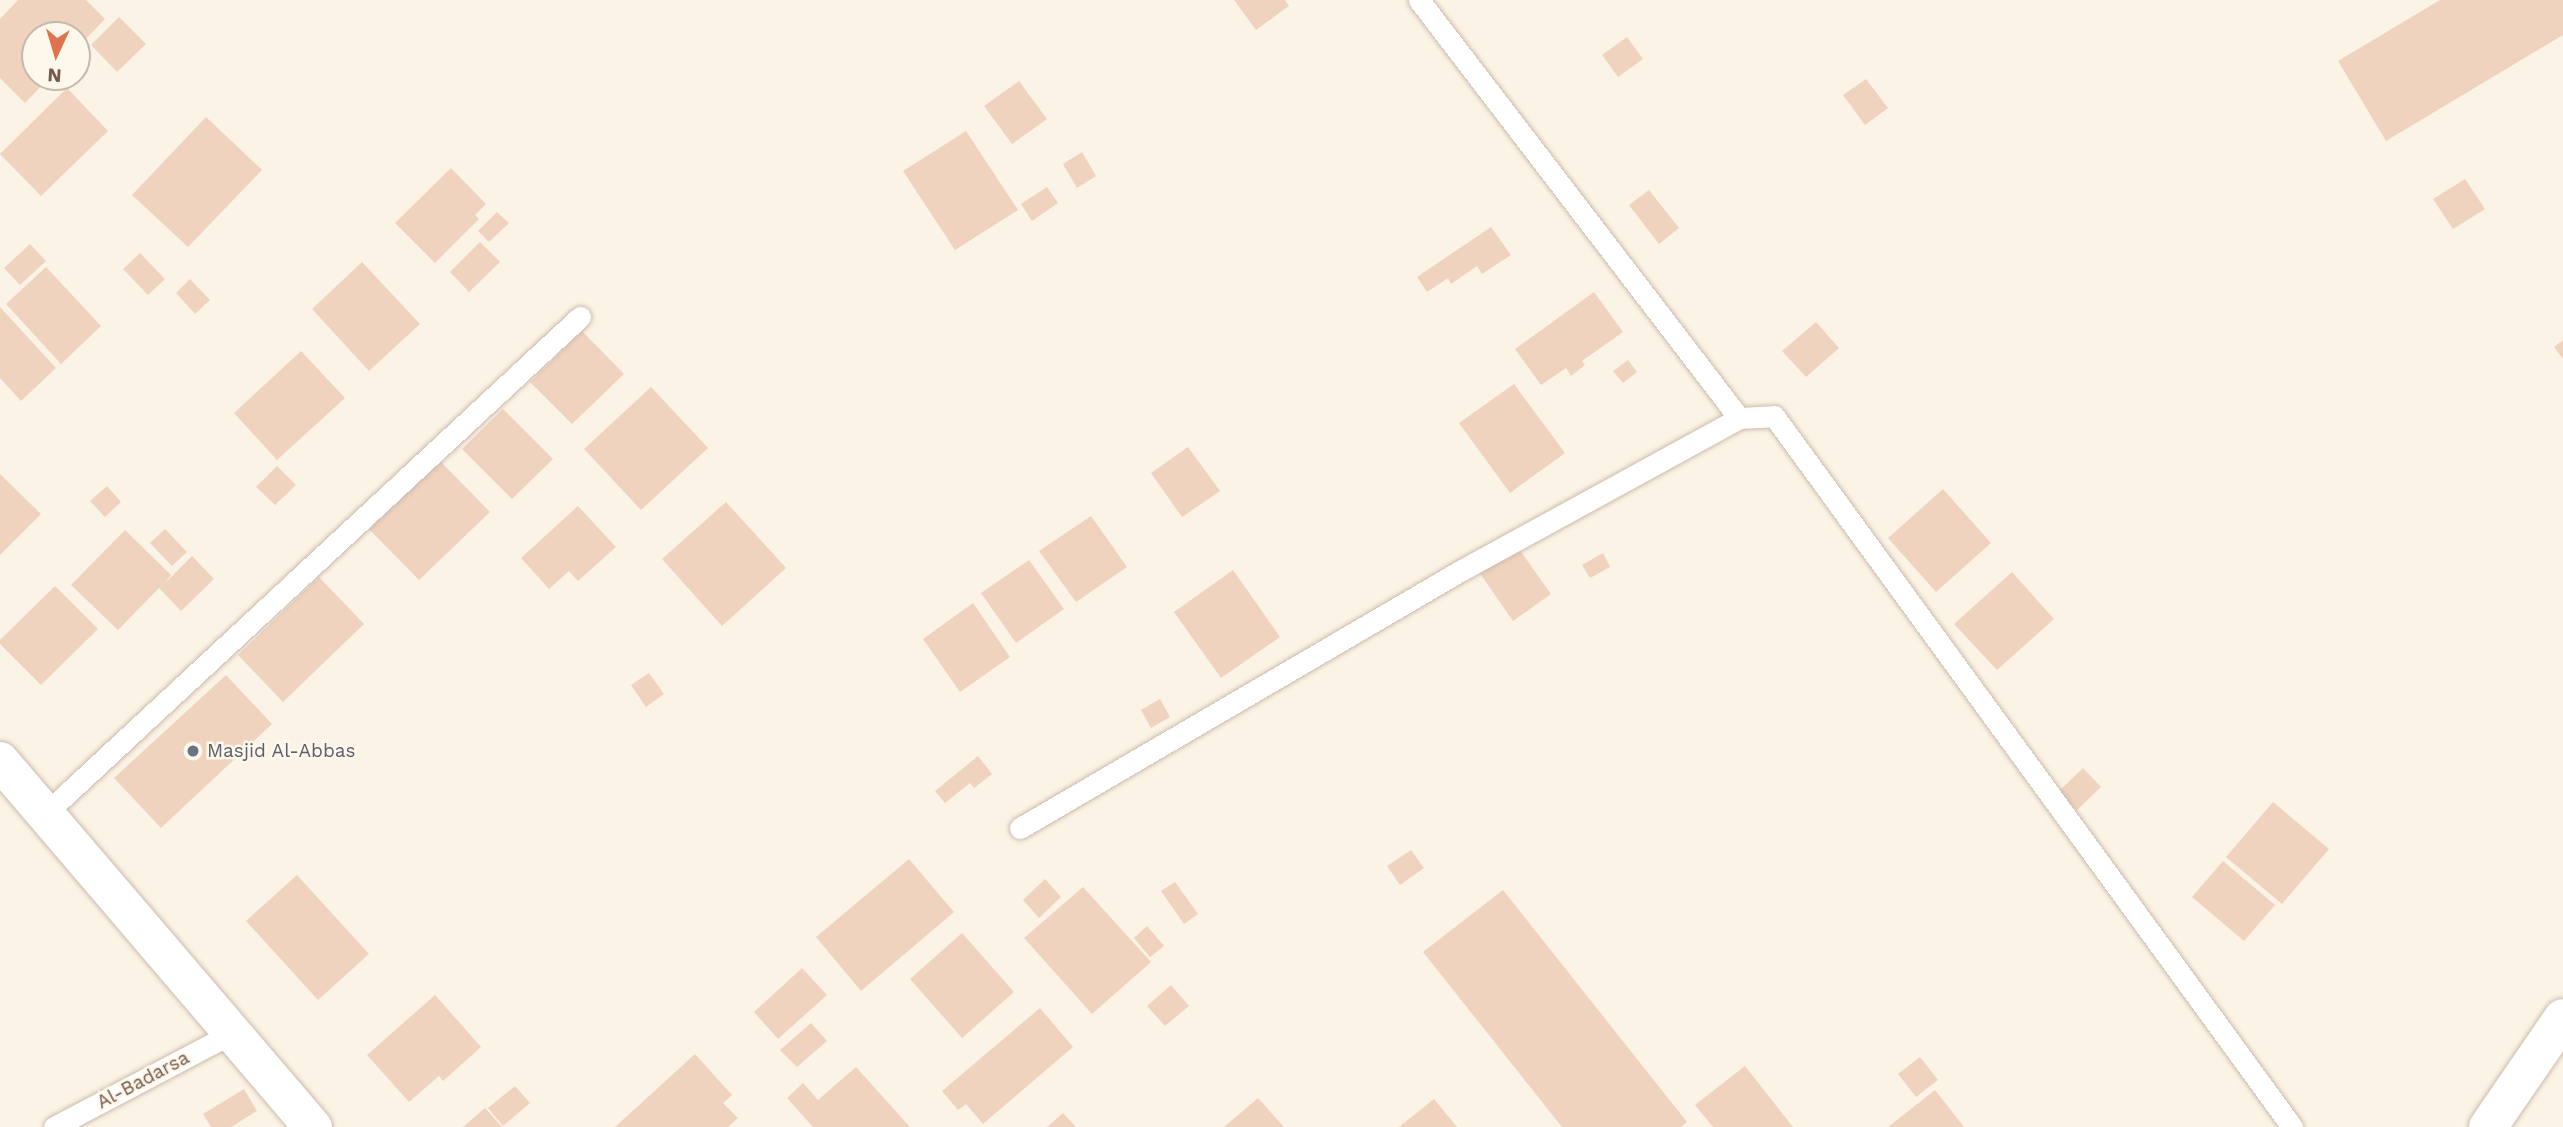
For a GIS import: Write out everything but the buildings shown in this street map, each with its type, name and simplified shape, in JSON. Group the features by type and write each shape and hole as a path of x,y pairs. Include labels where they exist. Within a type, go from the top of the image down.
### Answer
{"main road":[{"path":"0,761 313,1127"},
{"path":"2488,1127 2563,1018"}],"lane":[{"path":"1419,0 1739,418"},
{"path":"46,813 580,317"},
{"path":"1020,828 1460,571 1739,418 1774,416 2292,1127"},
{"name":"Al-Badarsa","path":"54,1127 232,1033"}],"place":[{"name":"Masjid Al-Abbas","path":"193,751"}]}
